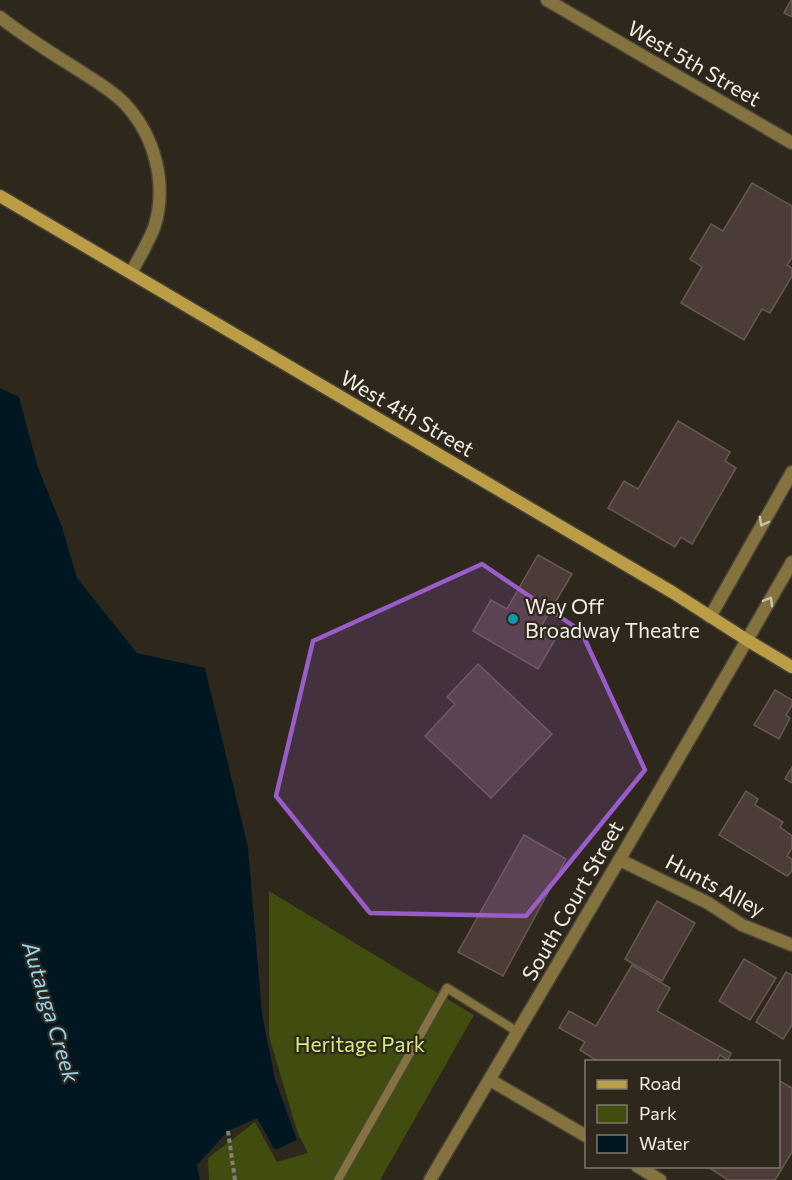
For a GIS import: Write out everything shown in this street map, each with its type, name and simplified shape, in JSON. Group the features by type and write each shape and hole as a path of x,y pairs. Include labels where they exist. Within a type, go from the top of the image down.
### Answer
{"main road":[{"name":"West 4th Street","path":"0,196 662,586 792,667"}],"street":[{"name":"West 5th Street","path":"547,0 792,143"},
{"path":"0,17 47,51 106,88 125,104 147,138 156,162 160,187 159,208 154,228 131,273"},
{"path":"710,617 792,472"},
{"name":"South Court Street","path":"430,1180 620,860 792,562"},
{"name":"Hunts Alley","path":"620,860 708,903 742,925 792,945"},
{"path":"490,1080 585,1135"},
{"path":"639,1168 660,1180"}],"lane":[{"path":"338,1180 447,988 518,1032"}],"path":[{"path":"228,1131 235,1180"}],"highlighted area":[{"path":"482,564 581,631 645,770 526,916 370,913 276,796 313,641"}],"green space":[{"name":"Heritage Park","path":"269,891 474,1015 380,1180 209,1180 208,1158 255,1122 277,1162 308,1153 298,1134 269,1036"}],"water":[{"name":"Autauga Creek","path":"0,388 19,397 38,468 62,527 77,578 137,653 205,668 248,847 262,1014 275,1079 297,1140 275,1150 257,1118 228,1131 197,1165 200,1180 0,1180"}],"building":[{"path":"792,0 792,17 784,13"},
{"path":"752,183 792,206 792,258 787,265 792,268 792,276 770,313 762,309 744,340 681,303 702,267 690,259 711,224 723,231"},
{"path":"678,421 730,452 725,461 736,468 692,544 681,537 675,547 608,508 624,481 638,489"},
{"name":"Way Off Broadway Theatre","path":"538,555 572,574 540,628 556,638 538,669 473,631 491,600 507,609"},
{"path":"478,664 552,734 491,798 425,736 455,704 447,697"},
{"path":"775,690 792,700 792,705 786,715 790,718 779,739 754,725"},
{"path":"792,767 792,783 785,779"},
{"path":"746,791 758,799 755,805 783,822 780,827 792,836 792,848 787,856 792,859 792,871 787,876 719,835"},
{"path":"524,835 566,859 503,976 458,952"},
{"path":"657,901 695,923 662,981 625,959"},
{"path":"744,959 776,978 750,1020 719,1001"},
{"path":"632,965 670,988 657,1011 731,1053 728,1060 720,1055 717,1060 596,1060 580,1050 585,1042 559,1028 569,1011 596,1026"},
{"path":"786,972 792,975 792,1025 783,1039 756,1022"},
{"path":"780,1081 792,1088 792,1152 775,1180 728,1180 710,1168 780,1168"}],"place":[{"name":"Way Off Broadway Theatre","path":"513,619"}]}
